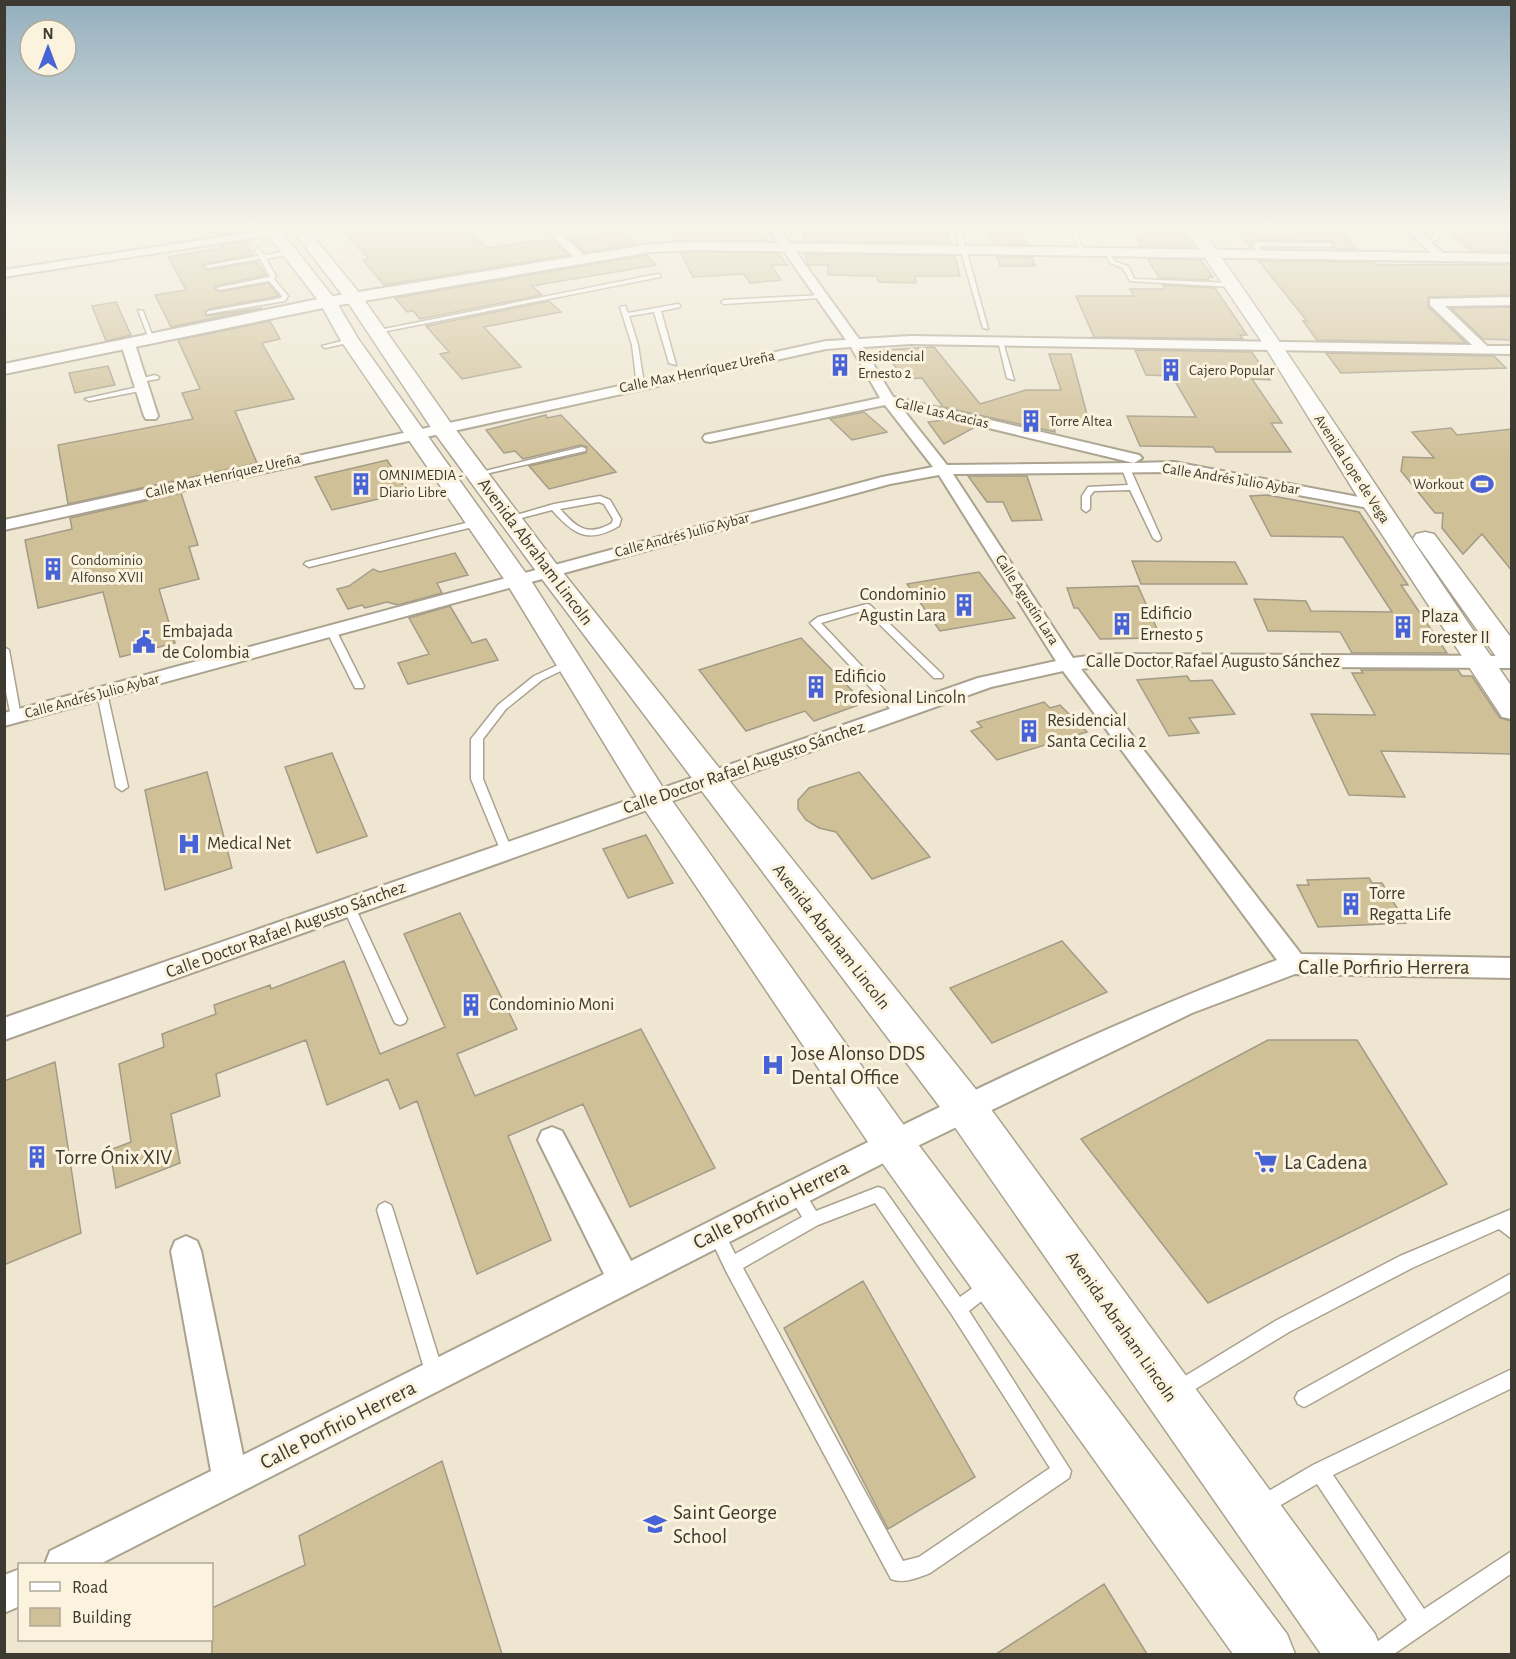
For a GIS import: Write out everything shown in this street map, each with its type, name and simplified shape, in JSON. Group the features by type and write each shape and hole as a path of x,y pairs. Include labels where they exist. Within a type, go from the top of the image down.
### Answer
{"main road":[{"name":"Avenida Abraham Lincoln","path":"342,304 351,339 429,430 533,575 709,780 967,1110 1354,1654"},
{"name":"Avenida Lope de Vega","path":"1248,304 1283,345 1374,504 1512,710"},
{"name":"Avenida Lope de Vega","path":"1254,304 1383,479"},
{"name":"Avenida Abraham Lincoln","path":"429,430 477,474 494,521"},
{"name":"Avenida Lope de Vega","path":"1410,517 1512,661"},
{"name":"Avenida Abraham Lincoln","path":"533,575 569,663 654,799 893,1144 1267,1654"}],"street":[{"path":"4,369 320,304"},
{"name":"Calle Agustín Lara","path":"827,304 854,342 888,400 943,470 1068,665 1294,964"},
{"path":"1437,304 1483,349"},
{"name":"Calle Max Henríquez Ureña","path":"4,525 801,349 854,342 911,340 1512,350"},
{"path":"128,344 151,416"},
{"name":"Calle Las Acacias","path":"710,438 888,400 1174,467"},
{"name":"Calle Andrés Julio Aybar","path":"10,718 888,480 943,470 1174,467 1374,504"},
{"name":"Calle Doctor Rafael Augusto Sánchez","path":"4,1029 985,682 1103,660 1512,661"},
{"name":"Calle Porfirio Herrera","path":"65,1563 893,1144 1183,1006 1294,964 1512,968"},
{"path":"552,1140 624,1280"},
{"path":"186,1251 230,1480"},
{"path":"4,1594 18,1588"}],"lane":[{"path":"209,313 258,304"},
{"path":"351,339 520,304"},
{"path":"980,304 986,328"},
{"path":"626,315 678,306"},
{"path":"623,307 635,345 640,384"},
{"path":"657,310 673,363"},
{"path":"140,311 152,339"},
{"path":"1000,342 1011,378"},
{"path":"89,399 140,384 155,377"},
{"path":"477,474 582,450"},
{"path":"1125,466 1157,538"},
{"path":"1086,509 1086,496 1091,489 1133,487"},
{"path":"309,564 554,507 600,499 607,502 617,519 616,524 587,533 577,532 554,507"},
{"path":"900,712 815,623 821,619 867,607 938,676"},
{"path":"331,630 359,686"},
{"path":"4,650 10,718"},
{"path":"506,852 477,779 477,739 502,707 538,678 569,663"},
{"path":"102,693 122,787"},
{"path":"349,907 400,1019"},
{"path":"796,1193 812,1220"},
{"path":"716,1233 732,1265 898,1572 923,1566 1062,1471 958,1309 878,1194 812,1220 732,1265"},
{"path":"385,1210 435,1376"},
{"path":"1170,1396 1282,1326 1406,1262 1508,1222"},
{"path":"958,1309 993,1281"},
{"path":"1304,1398 1512,1281"},
{"path":"1252,1512 1320,1472 1512,1378"},
{"path":"1320,1472 1421,1623"},
{"path":"1377,1654 1512,1561"}],"building":[{"path":"117,304 131,335 106,341 92,306"},
{"path":"160,304 234,304 209,309 205,312 206,316 262,308 171,327"},
{"path":"401,304 494,304 420,319 413,311 407,312"},
{"path":"532,304 553,304 561,312 484,327 521,367 462,379 440,354 449,352 426,326"},
{"path":"1080,304 1226,304 1247,335 1240,335 1243,339 1094,337"},
{"path":"1294,304 1428,304 1428,307 1466,343 1317,340 1303,321 1307,321"},
{"path":"1512,307 1512,340 1483,339 1451,308"},
{"path":"270,321 280,339 262,343 294,399 235,411 257,463 68,504 58,445 193,419 182,393 200,389 178,340"},
{"path":"934,347 980,404 1026,390 1061,390 1049,354 1071,354 1090,426 1054,424 1055,432 943,407 922,378 904,379 883,350"},
{"path":"1135,350 1252,352 1270,380 1252,379 1282,423 1271,423 1291,452 1216,452 1213,447 1140,446 1127,416 1196,417 1172,376 1146,375"},
{"path":"1326,353 1494,356 1506,368 1341,373"},
{"path":"108,366 115,385 75,393 69,373"},
{"path":"864,412 887,432 852,440 830,419"},
{"path":"546,415 547,418 561,415 616,472 549,489 529,466 586,453 587,447 581,445 523,459 515,451 504,453 486,430"},
{"path":"945,420 975,427 944,444 928,422"},
{"path":"1451,428 1457,435 1512,429 1512,571 1482,534 1463,554 1442,528 1443,513 1435,513 1401,471 1403,457 1434,458 1412,432"},
{"name":"OMNIMEDIA - Diario Libre","path":"387,460 408,492 332,510 315,477"},
{"path":"968,476 1027,476 1042,520 1012,521 1003,502 987,502"},
{"path":"181,493 198,545 189,547 199,579 159,589 175,643 120,657 103,592 38,608 25,540 72,529 70,518"},
{"path":"1267,495 1359,512 1408,585 1401,585 1447,653 1352,653 1340,632 1268,631 1254,599 1306,601 1311,611 1392,612 1343,537 1271,536 1250,496"},
{"path":"455,553 468,575 437,583 442,593 398,605 387,602 365,608 362,605 348,609 337,589 349,586 373,569 380,572"},
{"path":"1132,561 1235,562 1247,584 1141,584"},
{"name":"Condominio Agustin Lara","path":"979,572 1015,618 940,631 907,584"},
{"path":"1138,586 1161,638 1100,639 1078,608 1074,608 1067,588"},
{"path":"450,606 472,643 486,639 498,660 408,684 398,663 429,654 409,618"},
{"path":"801,638 864,703 814,721 805,711 746,731 699,670"},
{"path":"1361,670 1458,670 1462,676 1472,676 1500,718 1512,721 1512,754 1381,751 1405,797 1349,795 1311,714 1375,715 1352,673 1363,673"},
{"path":"1187,676 1190,681 1212,680 1235,714 1189,718 1199,733 1169,736 1137,680"},
{"name":"Residencial Santa Cecilia 2","path":"1044,702 1050,708 1060,705 1087,732 997,760 971,731 982,727 977,722"},
{"path":"332,753 367,836 317,853 285,767"},
{"name":"Medical Net","path":"207,772 232,868 165,890 145,790"},
{"path":"859,772 930,857 872,879 836,832 819,828 806,820 798,809 798,800 809,788"},
{"path":"646,835 673,883 628,898 603,849"},
{"name":"Torre Regatta Life","path":"1369,878 1372,883 1382,883 1406,923 1318,927 1297,885 1309,885 1307,880"},
{"path":"460,913 517,1029 457,1054 475,1096 641,1029 715,1168 630,1207 583,1104 508,1136 551,1240 477,1274 417,1101 400,1109 388,1079 327,1105 306,1040 216,1074 220,1096 171,1114 180,1163 116,1188 110,1150 131,1142 119,1064 164,1047 162,1034 216,1014 214,1005 270,985 271,989 344,961 380,1054 445,1027 404,934"},
{"path":"1062,941 1107,992 992,1043 950,988"},
{"name":"La Cadena","path":"1268,1040 1357,1040 1447,1184 1208,1303 1081,1139"},
{"name":"Torre Ónix XIV","path":"55,1062 81,1233 4,1265 4,1081"},
{"path":"863,1281 975,1477 888,1529 784,1328"},
{"path":"442,1461 502,1654 212,1654 213,1608 305,1565 299,1536"},
{"path":"1104,1584 1147,1654 996,1654"}],"place":[{"name":"Residencial Ernesto 2","path":"840,365"},
{"name":"Cajero Popular","path":"1171,370"},
{"name":"Torre Altea","path":"1031,421"},
{"name":"OMNIMEDIA - Diario Libre","path":"361,484"},
{"name":"Workout","path":"1482,484"},
{"name":"Condominio Alfonso XVII","path":"53,569"},
{"name":"Condominio Agustin Lara","path":"964,605"},
{"name":"Edificio Ernesto 5","path":"1122,624"},
{"name":"Plaza Forester II","path":"1403,627"},
{"name":"Embajada de Colombia","path":"144,642"},
{"name":"Edificio Profesional Lincoln","path":"816,687"},
{"name":"Residencial Santa Cecilia 2","path":"1029,731"},
{"name":"Medical Net","path":"189,844"},
{"name":"Torre Regatta Life","path":"1351,904"},
{"name":"Condominio Moni","path":"471,1005"},
{"name":"Jose Alonso DDS Dental Office","path":"773,1065"},
{"name":"Torre Ónix XIV","path":"37,1157"},
{"name":"La Cadena","path":"1266,1162"},
{"name":"Saint George School","path":"655,1524"}]}
